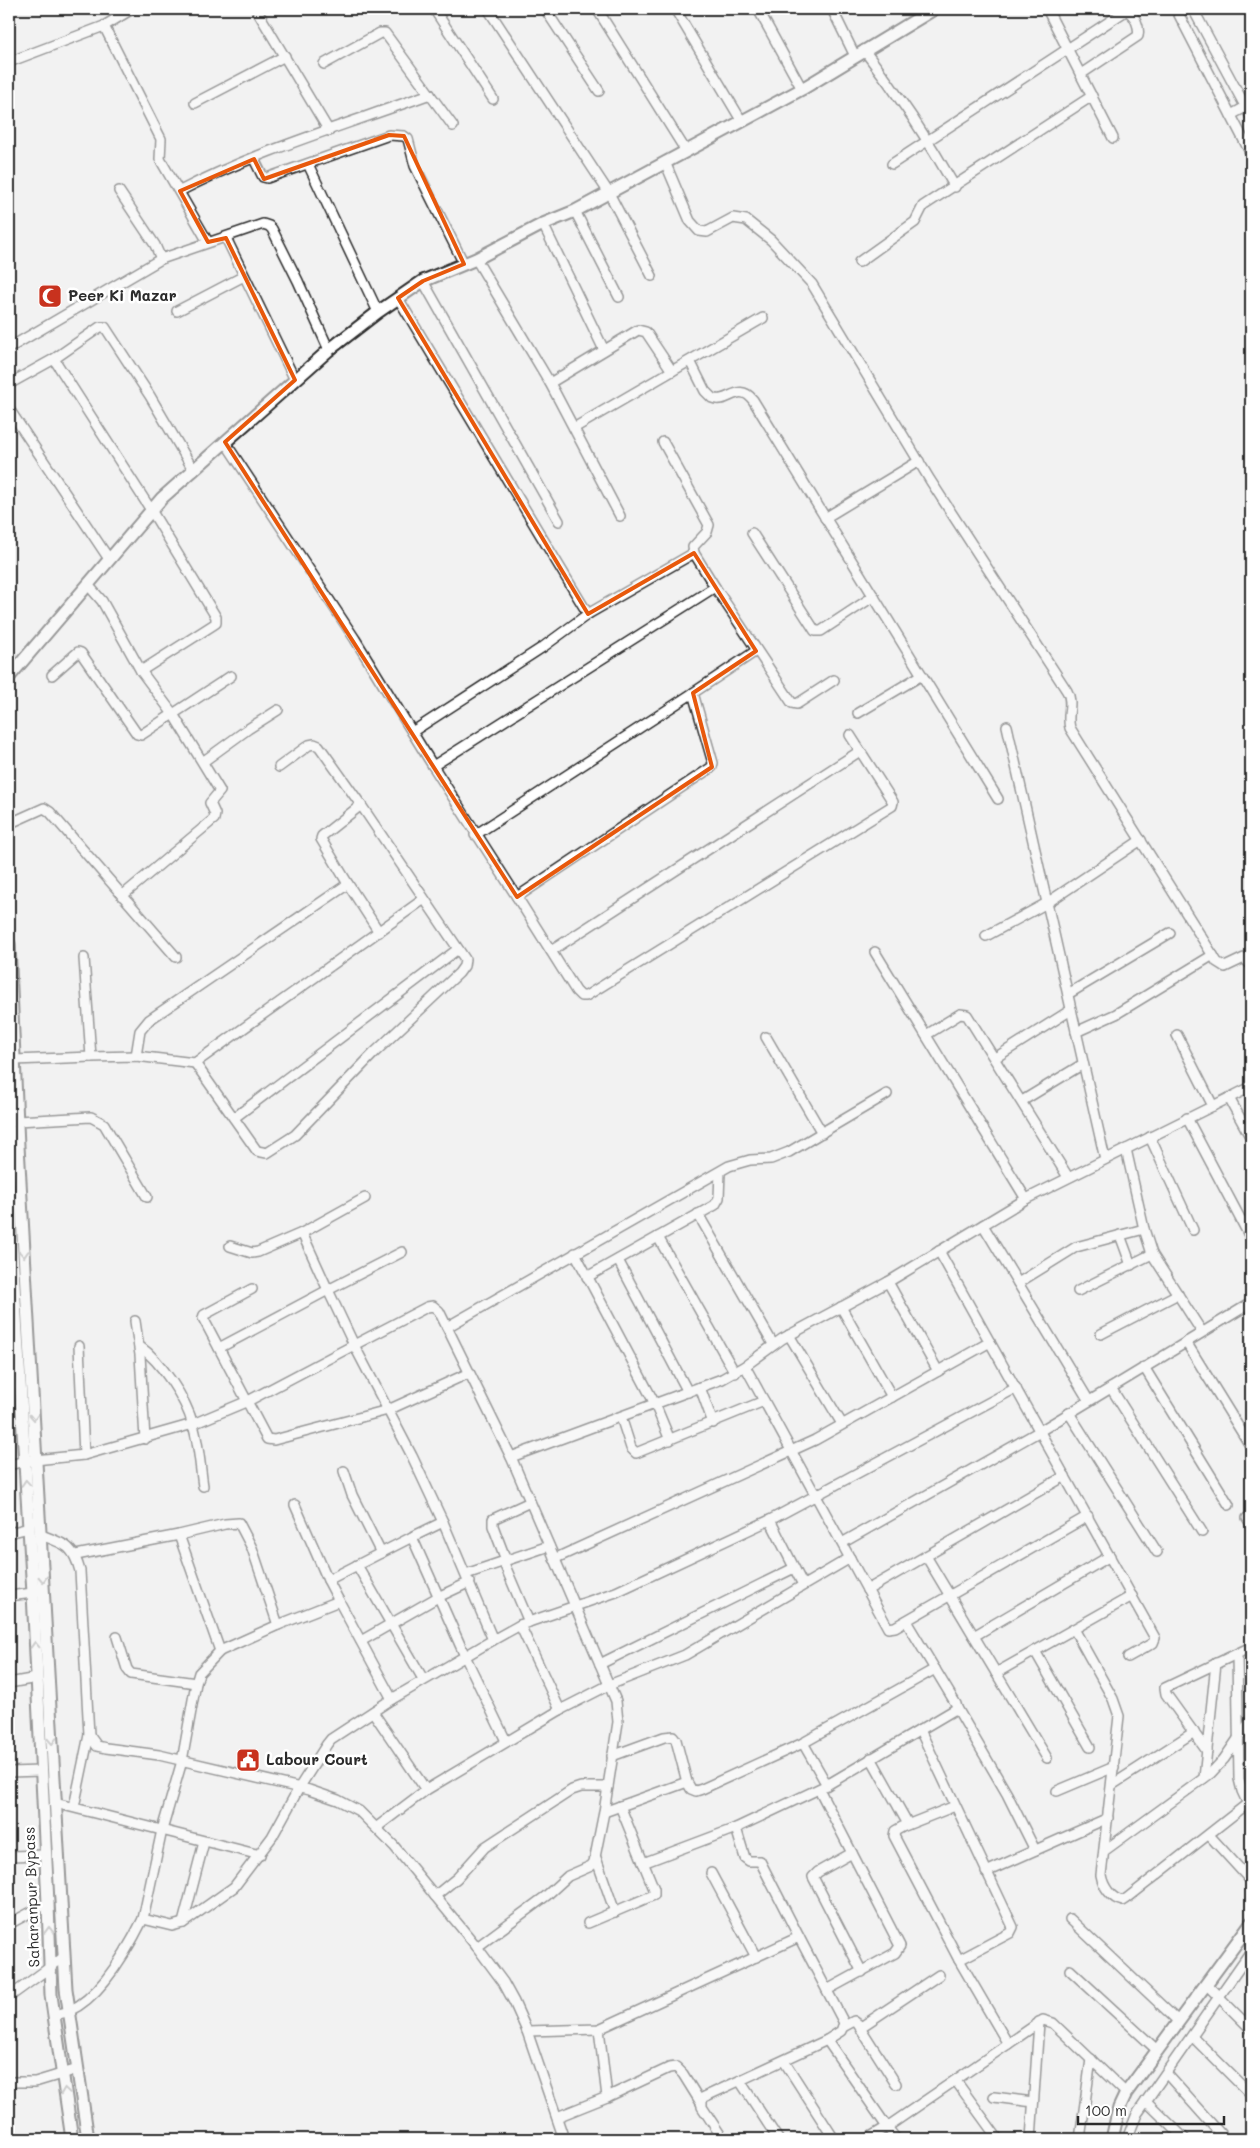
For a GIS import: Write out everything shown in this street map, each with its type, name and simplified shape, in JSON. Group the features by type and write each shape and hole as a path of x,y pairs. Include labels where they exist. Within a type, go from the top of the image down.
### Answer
{"main road":[{"path":"9,677 151,510 224,442 329,350 378,312 423,281 476,259 542,224 575,211 609,194 741,120 802,89 934,9"},
{"path":"9,944 14,1060 12,1087 17,1121 31,1461 41,1535 64,1957 69,2011 88,2139"},
{"name":"Saharanpur Bypass","path":"9,1204 14,1383 31,1461 29,1528 50,1967 54,2015 72,2139"},
{"path":"1112,2139 1119,2108 1126,2093 1208,1985 1251,1923"}],"street":[{"path":"9,62 104,26 132,9"},
{"path":"256,9 329,131"},
{"path":"434,9 493,99"},
{"path":"488,9 609,194 652,276"},
{"path":"545,9 599,91"},
{"path":"596,9 686,151"},
{"path":"676,9 741,120"},
{"path":"758,9 802,89"},
{"path":"832,9 860,53 895,90 928,140 955,187"},
{"path":"1048,9 1113,138"},
{"path":"1176,9 1251,154"},
{"path":"1192,9 1248,106 1251,117"},
{"path":"892,164 1124,12 1127,11 1132,14 1138,26 1138,36 1081,74"},
{"path":"104,26 161,139 160,159 208,242"},
{"path":"324,64 383,32 453,126"},
{"path":"195,103 285,56"},
{"path":"180,192 205,178 254,158 430,94"},
{"path":"859,262 915,222 922,206 955,187 1092,96"},
{"path":"1231,114 1248,106"},
{"path":"254,158 265,178 389,135 404,136 408,139 415,166 464,264"},
{"path":"665,162 690,222 698,231 707,232 733,218 746,220 771,240 812,284 919,461 1067,691 1071,700 1068,719 1070,728 1213,956 1221,966 1225,967 1244,958 1251,965"},
{"path":"308,164 378,312"},
{"path":"118,191 155,246 161,259"},
{"path":"575,211 619,297"},
{"path":"9,348 161,259 264,224 269,226 298,281 329,350"},
{"path":"542,224 604,350"},
{"path":"226,238 295,380"},
{"path":"476,259 550,383 620,516"},
{"path":"177,311 244,276"},
{"path":"423,281 559,522"},
{"path":"398,298 588,614"},
{"path":"574,428 762,318"},
{"path":"9,384 54,359 100,327 108,329 171,430 194,471"},
{"path":"550,383 631,334 643,331 648,335 672,371"},
{"path":"54,359 151,510 216,620 213,625 141,670"},
{"path":"690,361 705,391 712,398 722,399 740,392 750,397 998,799"},
{"path":"9,409 109,559"},
{"path":"224,442 355,640 475,835 576,991 582,996 586,996 888,810 893,802 850,735"},
{"path":"664,442 709,525 708,532 694,544 694,552 792,703 797,704 834,680"},
{"path":"825,518 919,461"},
{"path":"752,533 815,631 821,631 874,596"},
{"path":"412,732 543,647 588,614 694,552"},
{"path":"88,586 102,601 141,670 204,761 220,791 210,803 215,814 214,819 122,896"},
{"path":"433,766 715,587"},
{"path":"475,835 756,650"},
{"path":"52,675 78,652 81,653 137,734 144,733 231,676"},
{"path":"858,713 922,675"},
{"path":"516,897 712,767 713,763 693,693"},
{"path":"204,761 278,710"},
{"path":"1007,726 1105,1159"},
{"path":"195,1063 257,1151 266,1153 295,1135 373,1054 463,968 465,959 318,745 309,745 279,767"},
{"path":"551,951 860,751"},
{"path":"361,805 322,836 321,839 379,932"},
{"path":"9,822 41,809 46,809 176,957"},
{"path":"986,936 1047,903 1140,840"},
{"path":"136,1056 140,1031 149,1020 348,884"},
{"path":"14,1060 136,1056 195,1063 424,899"},
{"path":"1068,994 1170,933"},
{"path":"234,1118 458,949"},
{"path":"876,952 1026,1199"},
{"path":"1076,1032 1116,1014 1213,956"},
{"path":"84,958 91,1057"},
{"path":"995,1058 1071,1010"},
{"path":"926,1035 964,1013 995,1058 1068,1177"},
{"path":"1176,1035 1213,1106"},
{"path":"766,1037 822,1133"},
{"path":"1022,1101 1083,1064"},
{"path":"511,1457 700,1388 735,1372 773,1344 888,1282 1026,1199 1251,1087"},
{"path":"447,1327 720,1172 736,1164 778,1157 887,1094"},
{"path":"1229,1098 1251,1138"},
{"path":"17,1121 91,1117 100,1120 147,1197"},
{"path":"1187,1118 1251,1239"},
{"path":"1150,1136 1192,1230"},
{"path":"1126,1149 1144,1229 1152,1254 1202,1332"},
{"path":"587,1277 718,1202 720,1172"},
{"path":"230,1246 252,1253 258,1252 302,1233 365,1198"},
{"path":"698,1214 773,1344"},
{"path":"983,1225 1089,1401"},
{"path":"1018,1283 1076,1248 1144,1229"},
{"path":"302,1233 354,1345 443,1522 493,1640"},
{"path":"1120,1235 1131,1264"},
{"path":"658,1237 735,1372"},
{"path":"939,1251 1156,1640 1128,1657"},
{"path":"219,1348 402,1252"},
{"path":"575,1253 655,1404 670,1440"},
{"path":"1078,1291 1152,1254"},
{"path":"618,1260 688,1392"},
{"path":"888,1282 938,1371"},
{"path":"252,1289 204,1315 203,1319 248,1401 265,1437 272,1440 388,1410 469,1373"},
{"path":"1101,1334 1178,1294"},
{"path":"842,1543 1069,1414 1251,1303"},
{"path":"9,1465 84,1455 193,1424 248,1401 430,1306 439,1310 511,1457 574,1607 610,1685 617,1711 616,1734 596,1858 591,1866 568,1876 546,1896 477,1948"},
{"path":"841,1307 892,1397"},
{"path":"136,1321 145,1439"},
{"path":"789,1335 842,1424"},
{"path":"554,1559 792,1450 990,1342"},
{"path":"1186,1342 1251,1447"},
{"path":"79,1346 84,1455"},
{"path":"139,1346 154,1360 179,1393 193,1424 203,1486"},
{"path":"744,1366 792,1450 888,1628 892,1628 950,1597 1088,1516"},
{"path":"1144,1367 1229,1505"},
{"path":"700,1388 713,1423"},
{"path":"143,1919 172,1926 183,1923 234,1888 272,1837 299,1788 331,1739 423,1679 525,1624 616,1592 770,1520 1016,1388"},
{"path":"1111,1388 1202,1532"},
{"path":"620,1417 631,1448 636,1454 764,1401"},
{"path":"1069,1414 1158,1552"},
{"path":"344,1470 352,1495 381,1553"},
{"path":"867,1590 1065,1476"},
{"path":"530,1502 493,1519 493,1526 525,1624 560,1710"},
{"path":"295,1505 328,1580 392,1699"},
{"path":"770,1520 803,1585"},
{"path":"328,1580 443,1522"},
{"path":"76,1554 179,1535 225,1524 239,1523 252,1548 278,1625"},
{"path":"9,1533 29,1528"},
{"path":"41,1535 62,1543 76,1554 84,1600 89,1735 74,1807"},
{"path":"179,1535 220,1651"},
{"path":"412,1537 465,1656 506,1741"},
{"path":"361,1641 468,1578 504,1560 549,1546"},
{"path":"926,1556 1047,1758"},
{"path":"974,1636 1110,1556"},
{"path":"377,1827 426,1790 560,1710 610,1685 685,1655 850,1558"},
{"path":"357,1565 423,1679"},
{"path":"600,1664 794,1568"},
{"path":"9,1596 33,1592"},
{"path":"996,1673 1132,1596"},
{"path":"54,2015 69,2011 93,1994 125,1955 143,1919 162,1830 182,1761 199,1673 220,1651 278,1625 339,1601"},
{"path":"906,1621 1007,1794 1035,1850"},
{"path":"1074,1629 1118,1708 1119,1724 1101,1875 1103,1882 1116,1899 1123,1901 1250,1802 1239,1785 1237,1654"},
{"path":"117,1637 126,1669 131,1674 196,1683"},
{"path":"1207,1751 1166,1694 1165,1688 1251,1647"},
{"path":"1035,1651 1090,1747"},
{"path":"1204,1778 1216,1664"},
{"path":"612,1756 664,1737 673,1736 676,1740 687,1782 691,1789 696,1791 803,1743 935,1670"},
{"path":"9,1683 37,1678"},
{"path":"643,1863 736,1828 823,1787 957,1708"},
{"path":"373,1712 426,1790"},
{"path":"1104,1851 1204,1778 1218,1765 1251,1720"},
{"path":"920,1730 986,1872 1012,1923 1013,1930 959,1960"},
{"path":"1112,1785 1194,1732"},
{"path":"89,1735 97,1746 159,1755 299,1788 338,1800 359,1811 377,1827 503,1982 527,2031 543,2083 564,2139"},
{"path":"803,1743 852,1853 900,1946 896,1953 827,1990"},
{"path":"871,1758 908,1824"},
{"path":"1057,1791 1114,1767"},
{"path":"9,1772 41,1771"},
{"path":"604,1812 687,1782"},
{"path":"435,1896 457,1878 485,1847 568,1793 581,1787 608,1787"},
{"path":"55,1803 260,1855"},
{"path":"588,1923 654,1895 654,1889 620,1806"},
{"path":"955,1806 895,1831 896,1841 959,1960 1008,2044"},
{"path":"986,1872 1108,1818"},
{"path":"736,1828 745,1858 749,1861 760,1861 842,2019 843,2027"},
{"path":"1209,1835 1251,1881"},
{"path":"183,1923 204,1842"},
{"path":"852,1853 818,1872 813,1877 862,1972"},
{"path":"9,1856 45,1855"},
{"path":"596,1858 615,1912"},
{"path":"711,1873 756,1958"},
{"path":"9,1924 48,1903"},
{"path":"1070,1919 1179,2022"},
{"path":"527,2031 599,2029 799,1938"},
{"path":"1127,2139 1130,2128 1146,2101 1218,1996 1250,1956"},
{"path":"9,1997 64,1957"},
{"path":"1070,1970 1158,2051"},
{"path":"861,2027 939,1975"},
{"path":"1208,1985 1251,2029"},
{"path":"867,2139 956,2081 1043,2020 1053,2023 1126,2093"},
{"path":"701,2103 705,2096 827,2040 854,2021 861,2027 896,2084"},
{"path":"1031,2139 1039,2022"},
{"path":"599,2029 608,2097"},
{"path":"1192,2036 1249,2093"},
{"path":"827,2040 896,2139"},
{"path":"1080,2139 1091,2059"},
{"path":"784,2061 834,2139"},
{"path":"557,2117 608,2097 669,2068 676,2067 683,2074 723,2139"},
{"path":"9,2082 35,2082 62,2072 78,2069"},
{"path":"1166,2073 1225,2139"},
{"path":"740,2081 778,2139"},
{"path":"956,2081 998,2139"},
{"path":"994,2097 1033,2102"},
{"path":"1146,2101 1185,2139"}],"highlighted area":[{"path":"389,135 404,136 464,264 423,281 398,298 588,614 694,553 756,651 693,693 712,767 517,897 225,442 295,380 226,238 208,242 180,191 254,159 264,179"}],"place":[{"name":"Peer Ki Mazar","path":"50,296"},
{"name":"Labour Court","path":"248,1760"}]}
